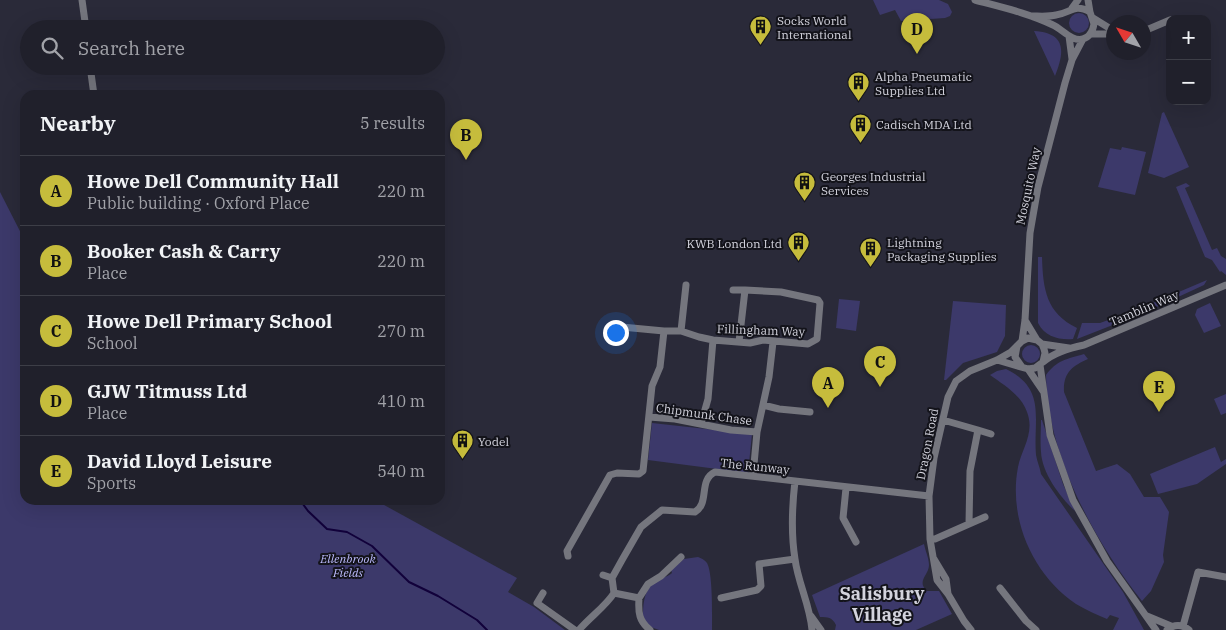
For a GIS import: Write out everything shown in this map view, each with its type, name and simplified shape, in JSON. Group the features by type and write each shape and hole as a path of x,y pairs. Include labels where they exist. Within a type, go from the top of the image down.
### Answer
{"street":[{"path":"82,0 85,20"},
{"path":"975,0 1031,16 1063,30 1069,36 1076,39 1083,39 1090,34 1093,28 1088,0"},
{"path":"1063,30 1062,24 1078,0"},
{"path":"1031,16 1055,16 1079,8 1106,26"},
{"path":"1151,28 1166,22"},
{"path":"1090,34 1106,33"},
{"name":"Mosquito Way","path":"1069,36 1072,60"},
{"name":"Mosquito Way","path":"1020,343 1025,320 1027,260 1032,220 1051,131 1072,60 1083,39"},
{"path":"91,75 93,90"},
{"path":"681,331 686,285"},
{"name":"Tamblin Way","path":"1041,364 1050,356 1070,348 1084,346 1226,285"},
{"path":"733,290 745,290 739,342"},
{"name":"Fillingham Way","path":"611,326 681,331 714,340 750,343 762,340 808,344 817,339 820,303 818,300 795,294 745,290"},
{"path":"1025,320 1045,353 1041,364 1050,435 1073,500 1107,561 1156,630"},
{"path":"568,556 567,551 610,475 617,473 639,474 643,471 652,386 660,367 664,331"},
{"path":"1040,342 1028,338 1020,343 1015,352 1015,357 1043,391"},
{"path":"701,424 708,399 714,340"},
{"path":"753,475 757,432 769,377 773,342"},
{"name":"Tamblin Way","path":"1040,342 1070,348"},
{"name":"Dragon Road","path":"971,630 937,580 934,572 934,559 930,539 929,496 934,458 948,397 956,381 970,371 1011,352 1020,343"},
{"path":"996,360 1025,368 1041,364"},
{"path":"762,405 779,409 810,412"},
{"name":"Chipmunk Chase","path":"649,417 675,419 731,430 757,432"},
{"path":"943,420 991,434"},
{"path":"969,524 970,471 978,430"},
{"name":"The Runway","path":"612,578 641,527 662,510 695,512 701,508 706,480 709,475 715,472 929,496"},
{"path":"795,482 792,506 795,559 811,616 812,630"},
{"path":"846,488 843,518 856,542"},
{"path":"930,539 935,539 985,517"},
{"path":"650,630 640,618 639,598 648,584 661,576 681,557"},
{"path":"721,598 758,590 761,586 758,564 795,559"},
{"path":"1147,616 1169,628 1186,628 1198,572 1226,577"},
{"path":"579,630 591,616 610,600 614,593 612,578 603,575"},
{"path":"1000,588 1026,621 1036,630"},
{"path":"544,593 537,603 575,630"},
{"path":"614,593 639,598"},
{"path":"811,616 821,630"}],"green space":[{"path":"873,0 939,0 948,4 952,12 950,16 945,18 901,21 895,10 880,15"},
{"path":"1079,13 1086,16 1089,23 1086,30 1079,33 1072,30 1069,23 1072,16"},
{"path":"1034,31 1052,35 1060,45 1060,59 1055,76"},
{"path":"1164,112 1189,167 1164,178 1148,173 1162,113"},
{"path":"1122,147 1146,152 1135,195 1098,187 1110,148 1121,150"},
{"path":"1186,183 1190,186 1185,188 1212,250 1217,248 1221,256 1226,259 1226,275 1220,272 1212,260 1205,257 1176,187"},
{"name":"Ellenbrook Fields","path":"0,192 20,231 20,505 384,505 517,578 508,592 534,607 565,630 0,630"},
{"path":"1038,257 1042,257 1045,290 1048,299 1059,315 1077,328 1073,339 1053,337 1044,332 1038,323"},
{"path":"1207,280 1204,285 1150,310 1145,311 1141,308"},
{"path":"839,299 860,301 856,331 836,328"},
{"path":"953,301 1006,305 1005,336 997,352 963,363 944,380"},
{"path":"1210,303 1221,326 1204,333 1195,315 1197,309"},
{"path":"1122,315 1124,316 1123,321 1077,339 1082,323 1100,323"},
{"path":"1027,345 1035,345 1040,350 1038,361 1027,363 1022,358 1022,350"},
{"path":"1084,354 1088,359 1077,364 1067,375 1064,392 1096,471 1117,464 1130,474 1144,497 1160,497 1169,512 1163,555 1164,562 1151,591 1142,601 1124,577 1091,524 1076,495 1055,435 1048,405 1046,375 1058,363"},
{"path":"1006,369 1019,377 1028,386 1033,396 1036,417 1036,455 1041,474 1123,592 1144,630 1113,630 1119,618 1110,615 1107,619 1076,604 1047,578 1036,562 1021,526 1016,487 1018,467 1029,434 1029,420 1021,400 990,375"},
{"path":"1226,394 1226,413 1221,415 1214,399"},
{"path":"1041,420 1063,484 1075,511 1058,492 1048,476 1042,460"},
{"path":"652,423 752,434 748,473 648,460"},
{"path":"1215,447 1221,462 1226,459 1226,464 1197,484 1158,494 1150,474"},
{"path":"924,544 929,565 923,581 924,587 927,591 939,591 952,614 916,630 835,630 836,625 833,620 828,617 820,617 812,595"},
{"path":"698,557 706,562 709,568 712,595 712,630 659,630 648,626 643,619 643,609 645,595 650,587 655,581 672,573 671,570 684,559"}],"waterway":[{"path":"304,505 327,529 347,532 372,546 409,582 438,596 477,620 487,630"}],"place":[{"name":"Socks World International","path":"761,46"},
{"name":"GJW Titmuss Ltd","path":"917,54"},
{"name":"Alpha Pneumatic Supplies Ltd","path":"859,102"},
{"name":"Cadisch MDA Ltd","path":"860,143"},
{"name":"Booker Cash & Carry","path":"466,160"},
{"name":"Georges Industrial Services","path":"805,202"},
{"name":"KWB London Ltd","path":"798,262"},
{"name":"Lightning Packaging Supplies","path":"871,268"},
{"name":"Howe Dell Primary School","path":"880,387"},
{"name":"Howe Dell Community Hall","path":"828,408"},
{"name":"David Lloyd Leisure","path":"1159,412"},
{"name":"Yodel","path":"462,460"}],"district":[{"name":"Salisbury Village","path":"882,603"}]}
